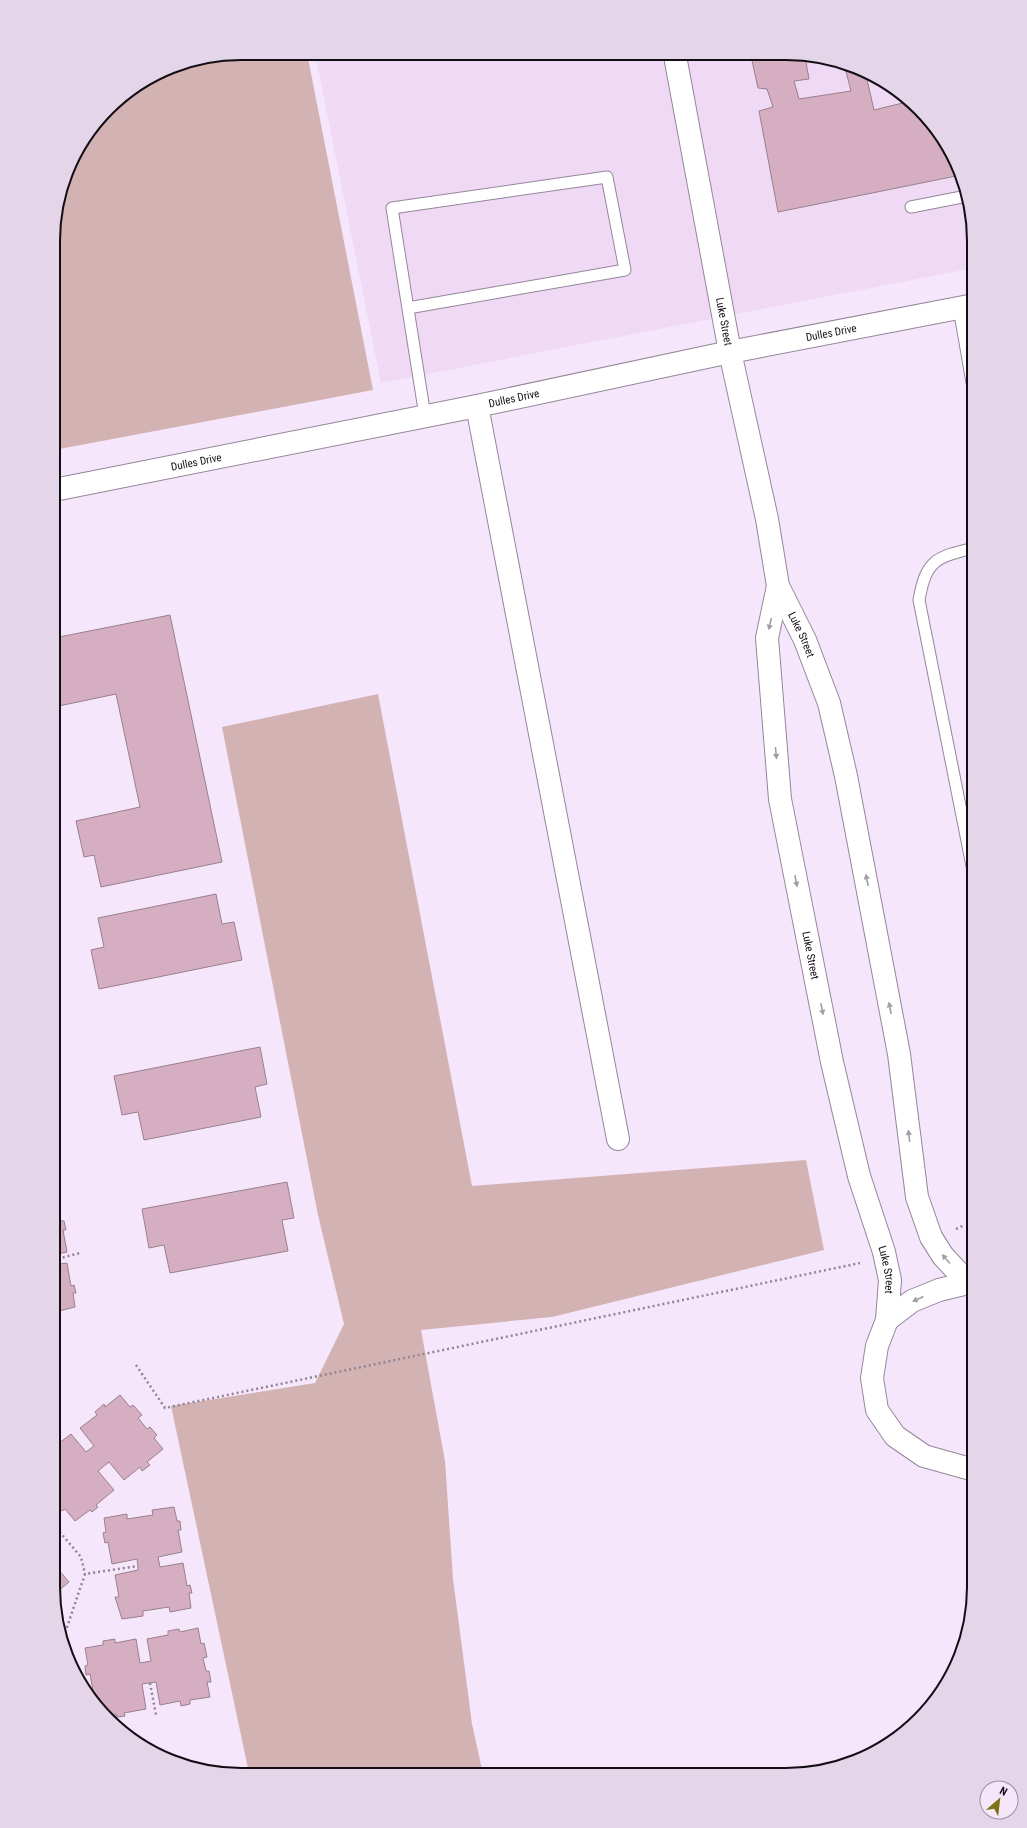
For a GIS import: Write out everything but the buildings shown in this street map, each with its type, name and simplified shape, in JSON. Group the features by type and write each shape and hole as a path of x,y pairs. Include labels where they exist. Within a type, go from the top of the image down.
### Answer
{"street":[{"name":"Luke Street","path":"676,60 730,352 767,520 778,586 805,640 829,703 846,776 899,1054 917,1197 931,1237 943,1256 967,1280"},
{"name":"Dulles Drive","path":"60,489 478,406 730,352 967,306"},
{"path":"478,406 618,1139"},
{"name":"Luke Street","path":"778,586 767,638 780,799 832,1062 859,1176 884,1252 890,1280 888,1320 877,1346 872,1378 877,1410 895,1436 924,1456 967,1466"},
{"name":"Luke Street","path":"888,1320 912,1301 939,1290 967,1285"}],"lane":[{"path":"408,308 625,270 607,177 392,208 425,416"},
{"path":"911,206 962,197"},
{"path":"967,550 947,554 930,567 922,582 919,600 967,841"}],"path":[{"path":"60,1258 80,1253"},
{"path":"136,1365 165,1408 847,1266"},
{"path":"60,1532 81,1557 85,1574 65,1632"},
{"path":"85,1574 138,1566"},
{"path":"150,1683 156,1715"}],"shaded area":[{"path":"230,60 308,60 373,390 60,449 60,230 63,206 74,172 84,151 97,131 113,113 131,97 151,84 172,74 206,63"},
{"path":"316,60 797,60 821,63 855,74 876,84 896,97 914,113 930,131 943,151 961,194 967,230 967,269 381,383"},
{"path":"378,694 472,1186 806,1160 824,1250 552,1317 421,1330 445,1461 453,1579 472,1724 482,1768 248,1768 171,1406 315,1383 344,1324 318,1215 222,727"}]}
